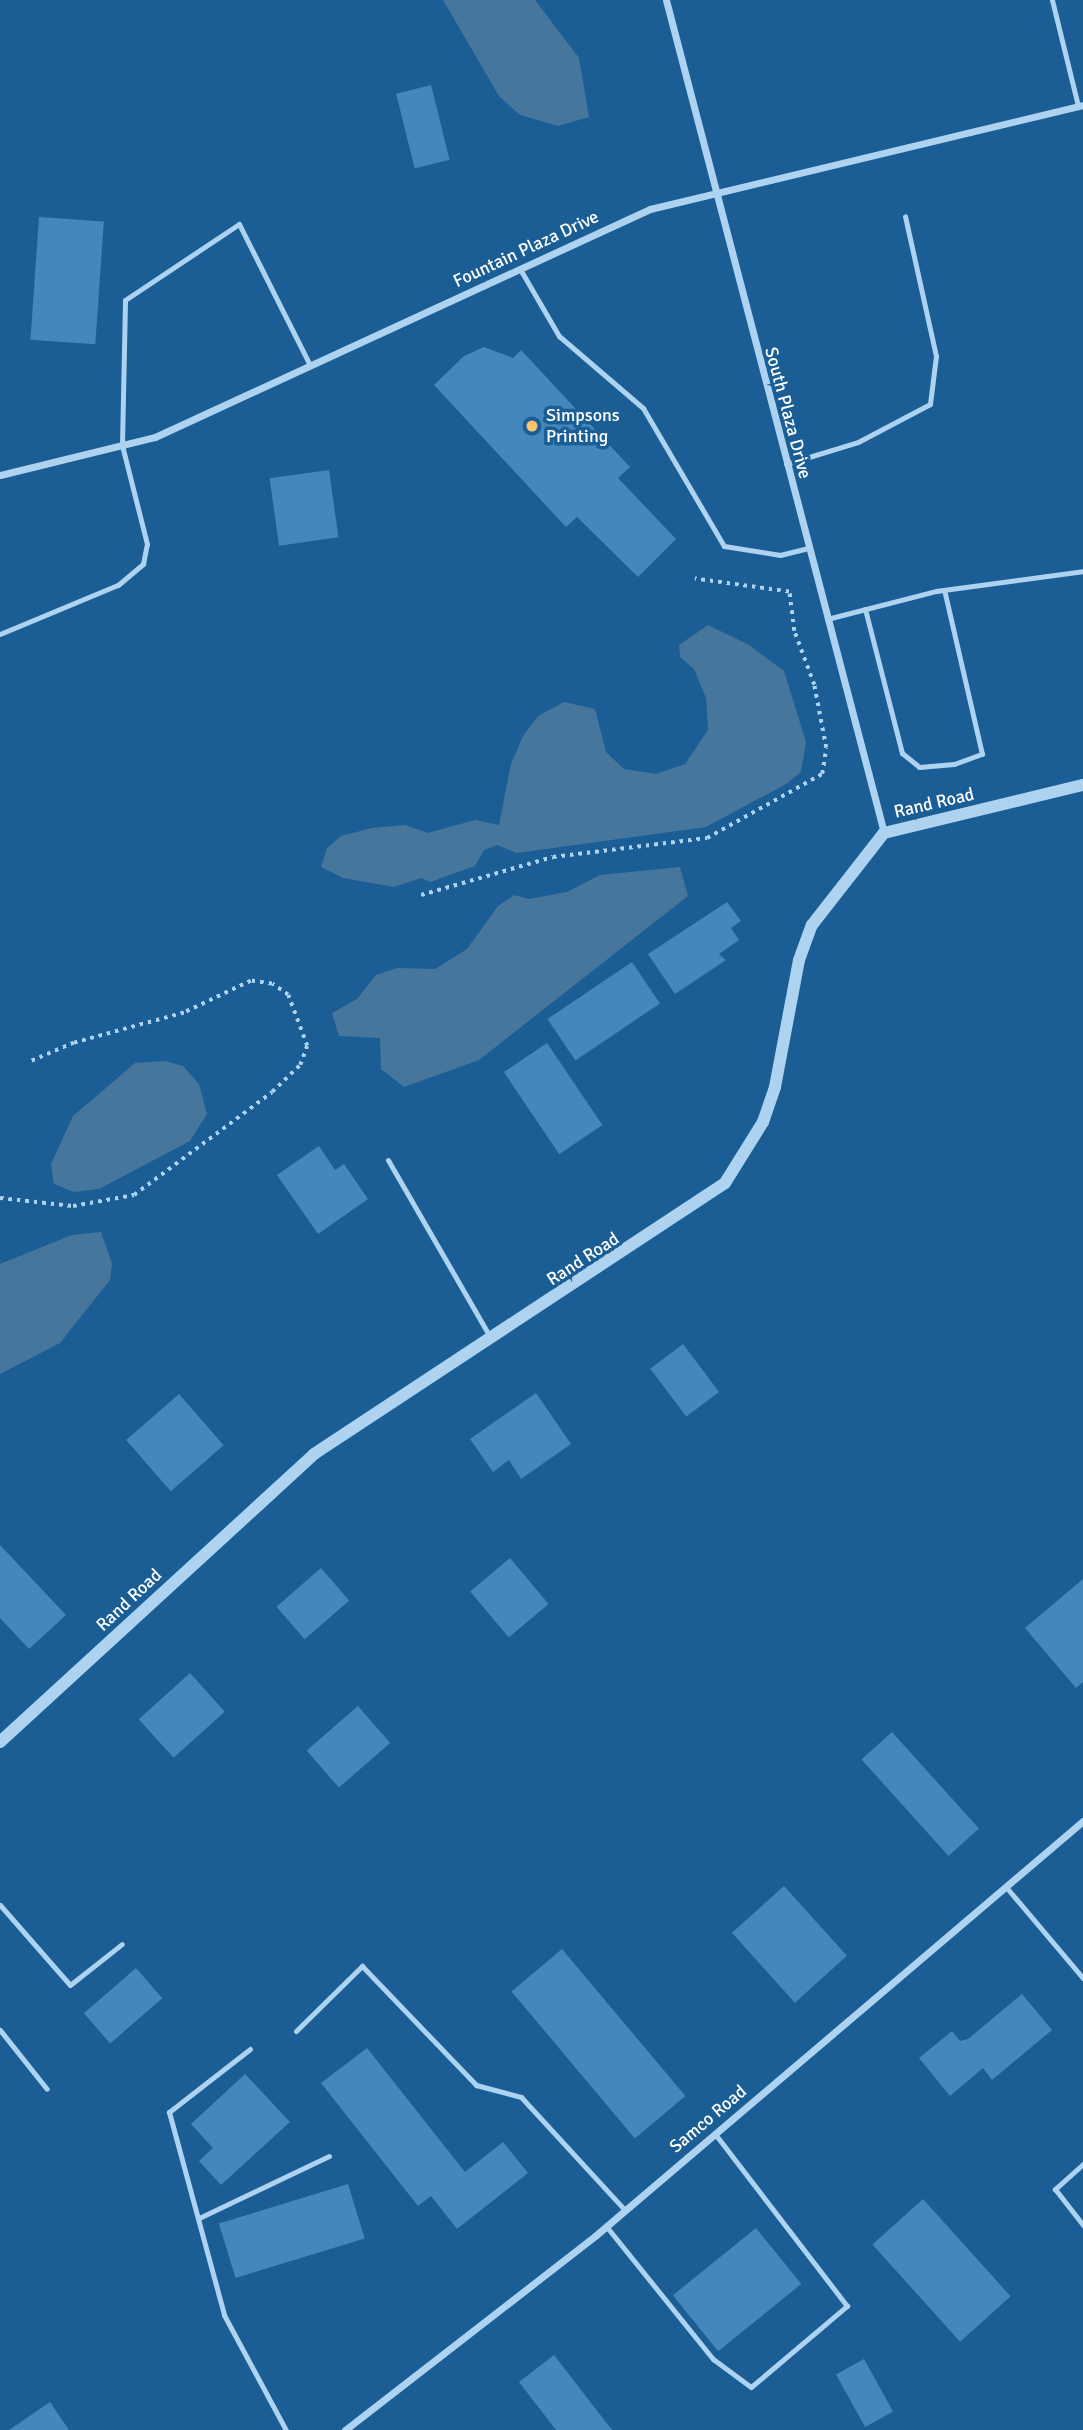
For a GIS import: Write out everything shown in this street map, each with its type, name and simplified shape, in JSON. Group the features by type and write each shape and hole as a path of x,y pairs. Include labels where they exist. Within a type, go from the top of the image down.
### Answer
{"street":[{"name":"South Plaza Drive","path":"666,0 714,196 884,833"},
{"name":"Fountain Plaza Drive","path":"0,475 155,437 650,209 714,196 1081,106"},
{"name":"Rand Road","path":"0,1742 314,1454 726,1183 763,1122 775,1087 799,960 812,925 884,833 1083,785"},
{"name":"Samco Road","path":"345,2430 606,2226 1083,1821"}],"lane":[{"path":"1052,0 1081,106"},
{"path":"786,464 858,442 930,404 936,356 905,216"},
{"path":"0,634 118,585 143,564 147,544 122,445 125,300 239,224 310,365"},
{"path":"520,269 559,336 643,408 724,546 780,555 808,548"},
{"path":"827,619 944,590 1083,571"},
{"path":"865,609 902,753 919,768 954,764 982,754 944,590"},
{"path":"388,1160 491,1340"},
{"path":"1006,1887 1083,1978"},
{"path":"0,1905 71,1985 122,1944"},
{"path":"296,2031 362,1966 476,2085 521,2097 625,2210"},
{"path":"0,2030 47,2089"},
{"path":"250,2049 169,2112 224,2315 286,2430"},
{"path":"606,2226 713,2359 751,2387 847,2306 715,2134"},
{"path":"198,2218 329,2156"},
{"path":"1083,2164 1055,2189 1083,2225"}],"path":[{"path":"421,895 554,857 707,838 822,775 826,748 819,710 794,631 789,592 695,579"},
{"path":"0,1198 73,1206 134,1195 272,1092 300,1065 307,1046 288,995 272,984 251,981 184,1013 74,1043 32,1061"}],"water":[{"path":"443,0 535,0 579,58 589,117 558,126 520,115 499,96"},
{"path":"708,625 749,645 784,671 806,742 801,772 786,784 706,827 517,853 497,845 484,850 475,866 430,882 421,878 394,887 343,878 321,867 327,848 341,836 372,828 405,825 428,833 475,820 499,825 511,764 523,736 538,716 564,702 595,709 606,752 624,769 656,774 685,764 708,730 706,698 694,669 680,657 679,645"},
{"path":"680,867 688,896 479,1060 404,1087 381,1069 380,1038 339,1036 332,1013 357,999 376,975 397,968 435,969 467,949 498,906 514,895 529,899 567,892 600,875"},
{"path":"165,1061 183,1066 199,1084 207,1114 190,1141 99,1189 74,1192 54,1184 51,1164 73,1116 135,1063"},
{"path":"101,1232 112,1264 110,1280 60,1343 0,1374 0,1264 72,1235"}],"building":[{"path":"431,85 450,160 415,168 396,94"},
{"path":"39,217 104,222 95,344 30,340"},
{"name":"Simpsons Printing","path":"484,347 513,358 521,350 630,467 618,478 676,539 638,577 577,517 566,527 434,385 464,356"},
{"path":"329,470 338,537 279,546 270,478"},
{"path":"727,902 741,921 731,928 739,940 719,954 726,960 675,994 648,954"},
{"path":"632,962 660,1003 575,1060 547,1019"},
{"path":"547,1043 602,1125 559,1154 504,1072"},
{"path":"319,1146 335,1170 344,1164 368,1199 318,1234 277,1175"},
{"path":"683,1344 719,1392 686,1417 650,1369"},
{"path":"536,1393 571,1444 521,1479 509,1460 493,1472 470,1439"},
{"path":"179,1394 224,1445 171,1491 126,1440"},
{"path":"0,1545 66,1615 29,1649 0,1618"},
{"path":"510,1558 549,1604 509,1637 470,1591"},
{"path":"321,1568 349,1600 305,1639 276,1607"},
{"path":"1083,1579 1083,1682 1076,1688 1025,1628"},
{"path":"190,1673 225,1712 174,1758 139,1719"},
{"path":"358,1706 390,1743 339,1788 307,1751"},
{"path":"892,1732 979,1829 949,1856 862,1759"},
{"path":"784,1886 847,1956 795,2003 732,1933"},
{"path":"562,1949 685,2096 635,2139 511,1991"},
{"path":"136,1968 162,1998 110,2043 84,2013"},
{"path":"1022,1994 1052,2030 992,2080 983,2068 950,2096 919,2058 952,2031 960,2041 968,2039"},
{"path":"367,2048 465,2172 503,2142 528,2173 457,2229 431,2196 418,2206 321,2083"},
{"path":"245,2074 290,2122 221,2185 199,2161 213,2148 191,2124"},
{"path":"348,2184 365,2239 236,2278 219,2223"},
{"path":"923,2199 1011,2296 960,2342 872,2245"},
{"path":"756,2228 801,2284 718,2351 673,2295"},
{"path":"554,2355 612,2430 556,2430 519,2382"},
{"path":"864,2359 893,2411 865,2427 836,2375"},
{"path":"50,2402 69,2430 9,2430"}],"place":[{"name":"Simpsons Printing","path":"532,426"}]}
